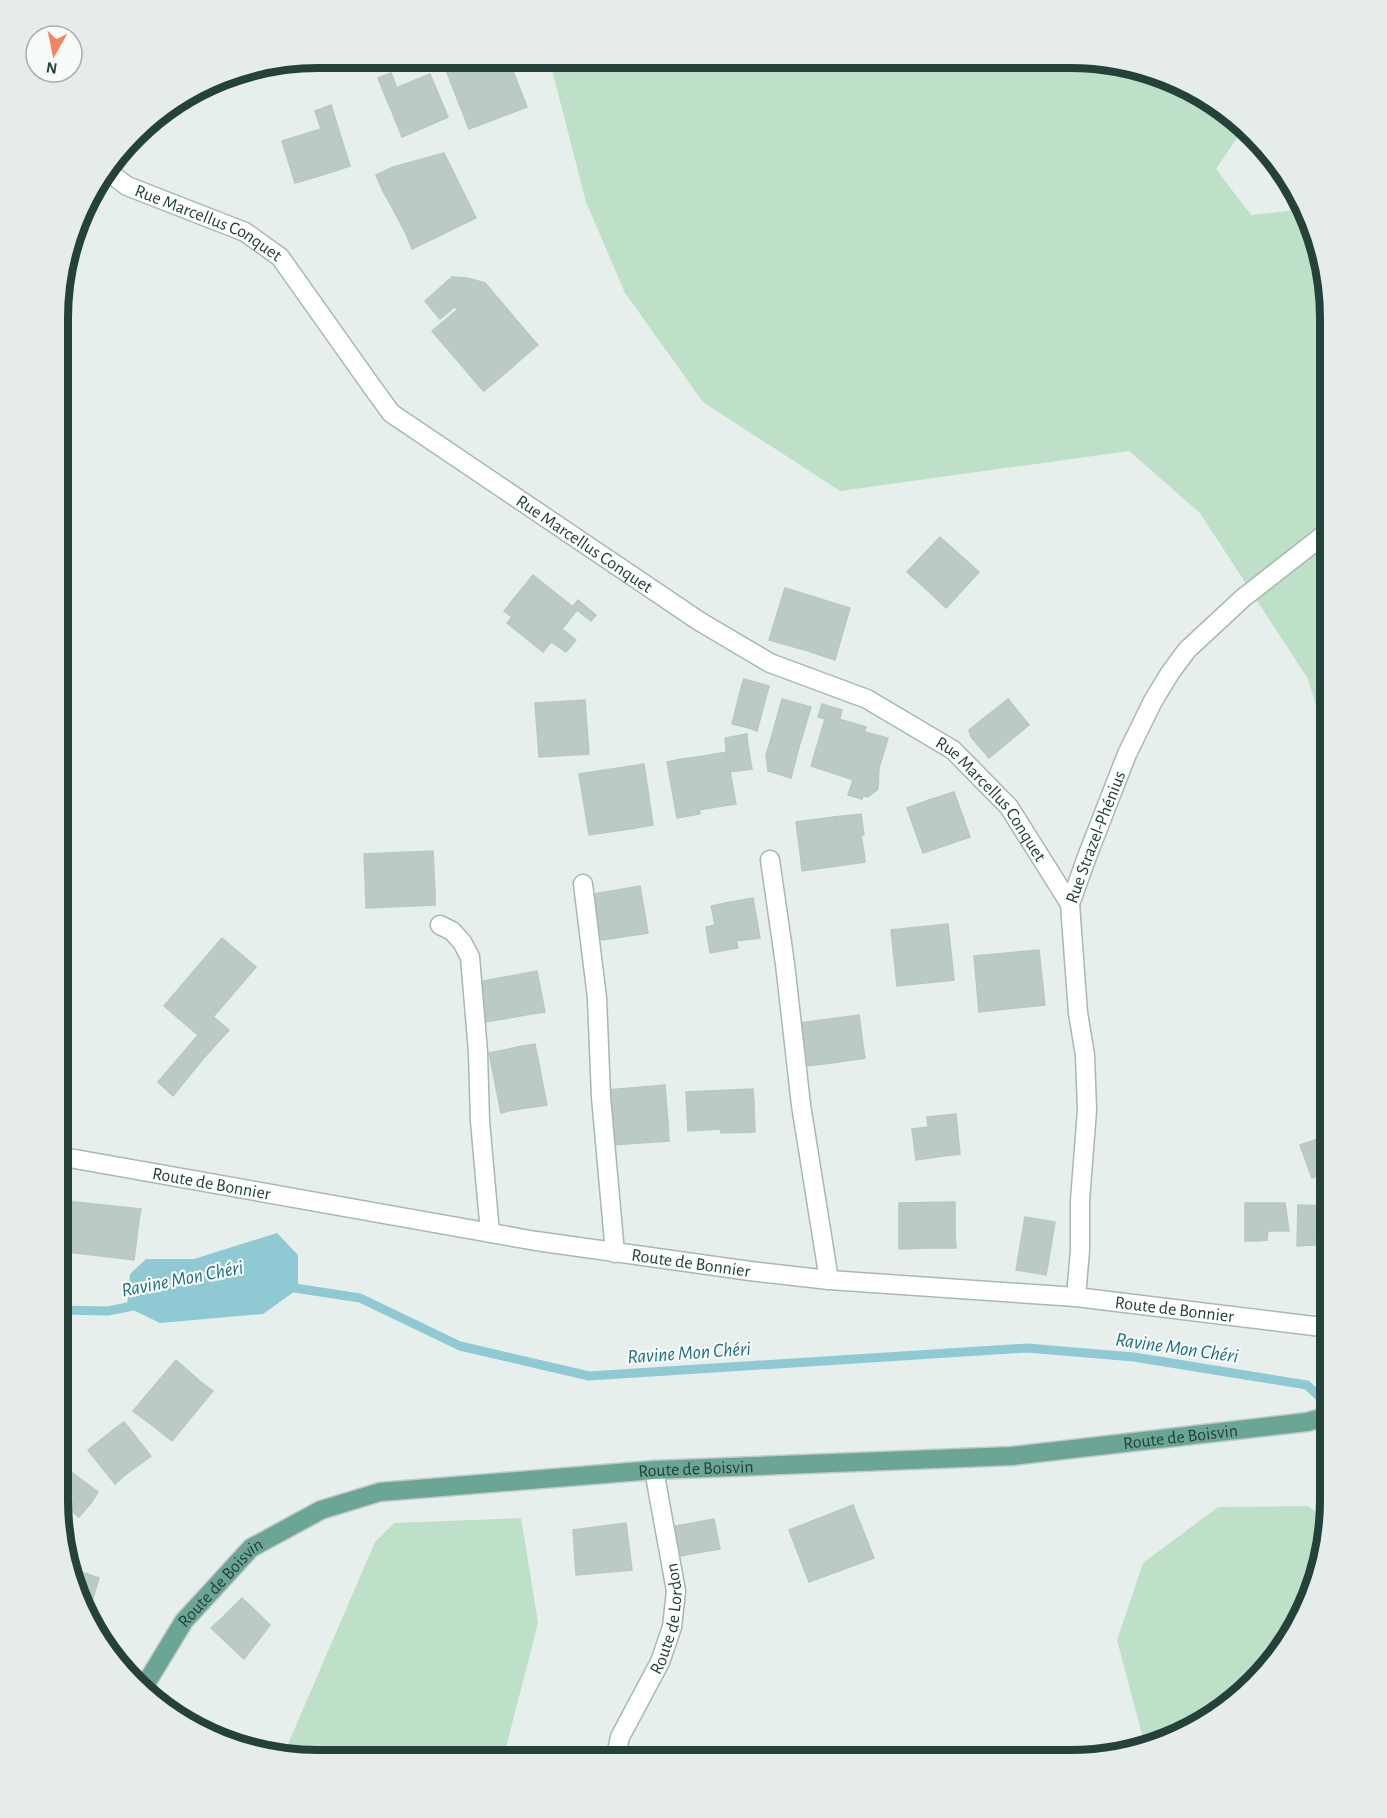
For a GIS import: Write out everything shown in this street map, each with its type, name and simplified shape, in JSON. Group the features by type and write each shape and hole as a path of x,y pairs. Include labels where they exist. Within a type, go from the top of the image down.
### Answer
{"main road":[{"name":"Route de Boisvin","path":"147,1682 184,1622 251,1548 321,1510 380,1492 654,1470 1012,1456 1320,1418"}],"street":[{"name":"Rue Marcellus Conquet","path":"113,175 127,186 245,232 280,257 391,412 699,621 770,663 867,699 953,750 1009,807 1070,904"},
{"name":"Rue Strazel-Phénius","path":"1077,1298 1080,1201 1087,1110 1085,1055 1078,1013 1070,904 1127,754 1153,701 1170,673 1187,650 1243,598 1320,538"},
{"path":"770,860 785,964 801,1105 829,1280"},
{"path":"583,884 597,998 601,1097 615,1253"},
{"path":"440,925 452,931 462,942 470,957 478,1052 480,1121 490,1233"},
{"name":"Route de Bonnier","path":"68,1158 615,1253 829,1280 1077,1298 1320,1327"},
{"name":"Route de Lordon","path":"617,1750 620,1737 660,1662 672,1627 675,1591 654,1470"}],"green space":[{"path":"552,68 1085,68 1118,72 1150,81 1180,93 1222,119 1239,135 1216,169 1251,215 1295,210 1315,269 1320,318 1320,718 1308,679 1200,513 1129,451 840,491 703,402 625,293 586,202"},
{"path":"1308,1506 1319,1514 1315,1549 1306,1581 1286,1625 1268,1653 1246,1677 1222,1699 1194,1717 1145,1738 1142,1734 1117,1640 1143,1563 1218,1507"},
{"path":"521,1518 538,1623 505,1750 286,1748 375,1542 394,1523"}],"water":[{"path":"277,1233 298,1255 298,1289 263,1314 160,1323 127,1307 130,1274 146,1259 194,1259"}],"building":[{"path":"445,68 512,68 527,107 469,129"},
{"path":"391,73 397,88 384,93 378,78"},
{"path":"430,74 448,117 416,131 403,102 390,107 384,93"},
{"path":"403,102 416,131 402,137 390,107"},
{"path":"331,105 350,166 335,171 331,159 306,167 309,179 295,183 282,141 321,129 315,111"},
{"path":"444,153 476,218 412,249 406,234 414,230 400,203 426,190 413,182 399,183 393,167"},
{"path":"331,159 335,171 309,179 306,167"},
{"path":"393,167 399,183 383,191 376,175"},
{"path":"406,181 426,190 392,207 383,191"},
{"path":"400,203 414,230 406,234 392,207"},
{"path":"452,277 468,296 440,319 425,301"},
{"path":"452,277 485,283 530,336 518,346 526,355 495,382 490,376 479,386 462,366 473,357 450,331 464,318 455,307 468,296"},
{"path":"457,310 464,318 450,331 473,357 462,366 432,331"},
{"path":"530,336 538,345 526,355 518,346"},
{"path":"490,376 495,382 484,391 479,386"},
{"path":"940,537 979,572 969,583 955,571 940,586 933,579 925,588 907,572"},
{"path":"955,571 969,583 946,608 925,588 933,579 940,586"},
{"path":"533,575 573,607 560,622 541,607 525,627 504,611"},
{"path":"785,588 850,608 845,625 833,620 826,643 808,638 805,650 769,640"},
{"path":"578,600 596,615 591,621 577,610 562,629 576,640 566,652 551,642 543,652 507,623 512,617 525,627 541,607 560,622"},
{"path":"833,620 845,625 835,660 805,650 808,638 826,643"},
{"path":"744,679 769,686 757,731 749,728 742,684"},
{"path":"742,684 747,716 749,728 732,724"},
{"path":"782,699 811,707 799,747 771,739"},
{"path":"1008,699 1029,725 989,758 971,737 969,730"},
{"path":"585,700 589,754 539,757 535,703"},
{"path":"822,704 842,710 836,733 862,741 851,779 811,766 825,719 818,717"},
{"path":"839,719 866,727 862,741 836,733"},
{"path":"865,732 888,738 879,768 873,766 880,746 862,741"},
{"path":"747,734 748,746 726,749 725,738"},
{"path":"771,739 799,747 791,778 768,771 766,755"},
{"path":"862,741 880,746 873,766 879,768 878,789 868,797 863,796 862,799 848,795"},
{"path":"748,746 752,769 730,772 726,749"},
{"path":"727,752 730,772 716,775 720,793 697,797 700,814 677,818 667,762 682,759 683,763 698,761 697,757"},
{"path":"697,757 698,761 683,763 682,759"},
{"path":"644,764 653,825 636,828 634,816 599,821 596,798 583,799 579,774"},
{"path":"730,772 736,804 699,810 697,797 720,793 716,775"},
{"path":"954,792 963,817 952,820 947,807 933,812 929,800"},
{"path":"596,798 599,821 634,816 636,828 589,835 583,799"},
{"path":"929,800 933,812 947,807 952,820 963,817 970,837 923,853 907,808"},
{"path":"861,814 864,853 820,858 817,841 838,838 834,817"},
{"path":"834,817 838,838 817,841 820,858 801,861 796,822"},
{"path":"433,851 435,892 382,894 381,874 365,874 364,854"},
{"path":"864,853 865,862 802,871 801,861"},
{"path":"365,874 381,874 382,895 435,893 435,905 366,908"},
{"path":"640,886 648,933 615,938 612,920 598,923 593,894"},
{"path":"753,898 760,938 736,941 735,935 717,939 713,914 732,911 730,902"},
{"path":"730,902 732,911 713,914 711,906"},
{"path":"612,920 615,938 601,940 598,923"},
{"path":"948,924 954,980 897,986 891,930"},
{"path":"715,925 717,939 735,935 738,948 710,953 706,927"},
{"path":"222,938 256,967 213,1017 193,1000 178,1018 164,1006"},
{"path":"1039,950 1045,1005 979,1012 974,956"},
{"path":"537,971 545,1012 531,1014 528,1001 501,1006 504,1019 486,1022 478,982"},
{"path":"193,1000 229,1030 202,1060 188,1047 198,1035 178,1018"},
{"path":"528,1001 531,1014 504,1019 501,1006"},
{"path":"859,1015 863,1045 837,1049 839,1062 806,1066 800,1023"},
{"path":"535,1044 547,1105 513,1110 510,1095 533,1092 523,1046"},
{"path":"863,1045 865,1058 839,1062 837,1049"},
{"path":"523,1046 533,1092 510,1095 513,1110 501,1113 489,1053"},
{"path":"188,1047 202,1060 173,1096 158,1082"},
{"path":"665,1085 668,1123 611,1127 608,1090"},
{"path":"753,1089 752,1124 688,1131 686,1092"},
{"path":"752,1104 754,1104 755,1132 721,1133 721,1126 752,1124"},
{"path":"956,1114 959,1144 935,1147 936,1157 916,1160 912,1129 928,1127 927,1117"},
{"path":"668,1123 669,1141 612,1145 611,1127"},
{"path":"1320,1138 1320,1175 1312,1178 1300,1145"},
{"path":"959,1144 960,1154 936,1157 935,1147"},
{"path":"68,1201 141,1209 139,1220 79,1213 76,1240 68,1239"},
{"path":"955,1202 955,1234 927,1235 927,1248 899,1249 899,1203"},
{"path":"1245,1203 1285,1203 1289,1231 1268,1231 1267,1240 1258,1241 1259,1231 1245,1231"},
{"path":"1298,1205 1320,1206 1320,1233 1312,1233 1312,1245 1297,1246"},
{"path":"79,1213 139,1220 134,1260 68,1252 68,1239 76,1240"},
{"path":"1025,1217 1055,1222 1048,1264 1031,1261 1029,1272 1016,1270"},
{"path":"1245,1231 1259,1231 1258,1241 1245,1241"},
{"path":"1312,1233 1320,1233 1320,1245 1312,1245"},
{"path":"955,1234 956,1248 927,1248 927,1235"},
{"path":"1031,1261 1048,1264 1046,1275 1029,1272"},
{"path":"176,1360 193,1375 185,1386 194,1394 202,1383 213,1391 203,1403 196,1398 174,1423 161,1413 152,1425 133,1411"},
{"path":"193,1375 202,1383 194,1394 185,1386"},
{"path":"196,1398 203,1403 172,1441 152,1425 161,1413 174,1423"},
{"path":"124,1422 151,1456 125,1475 120,1468 135,1457 113,1430"},
{"path":"113,1430 135,1457 120,1468 125,1475 115,1484 88,1450"},
{"path":"68,1470 98,1492 91,1503 82,1496 70,1510 68,1508"},
{"path":"82,1496 91,1503 79,1517 70,1510"},
{"path":"853,1505 874,1558 809,1582 789,1530"},
{"path":"714,1519 720,1549 680,1556 675,1526"},
{"path":"626,1523 632,1570 576,1575 573,1530"},
{"path":"78,1571 99,1578 91,1604 81,1581"},
{"path":"242,1598 262,1617 254,1625 240,1615 230,1626 222,1618"},
{"path":"240,1615 254,1625 262,1617 270,1625 244,1659 211,1628 222,1618 230,1626"}],"waterway":[{"name":"Ravine Mon Chéri","path":"288,1287 360,1298 460,1346 589,1376 1027,1348 1134,1357 1307,1385 1320,1397"},
{"name":"Ravine Mon Chéri","path":"68,1310 108,1311 138,1305"}]}
